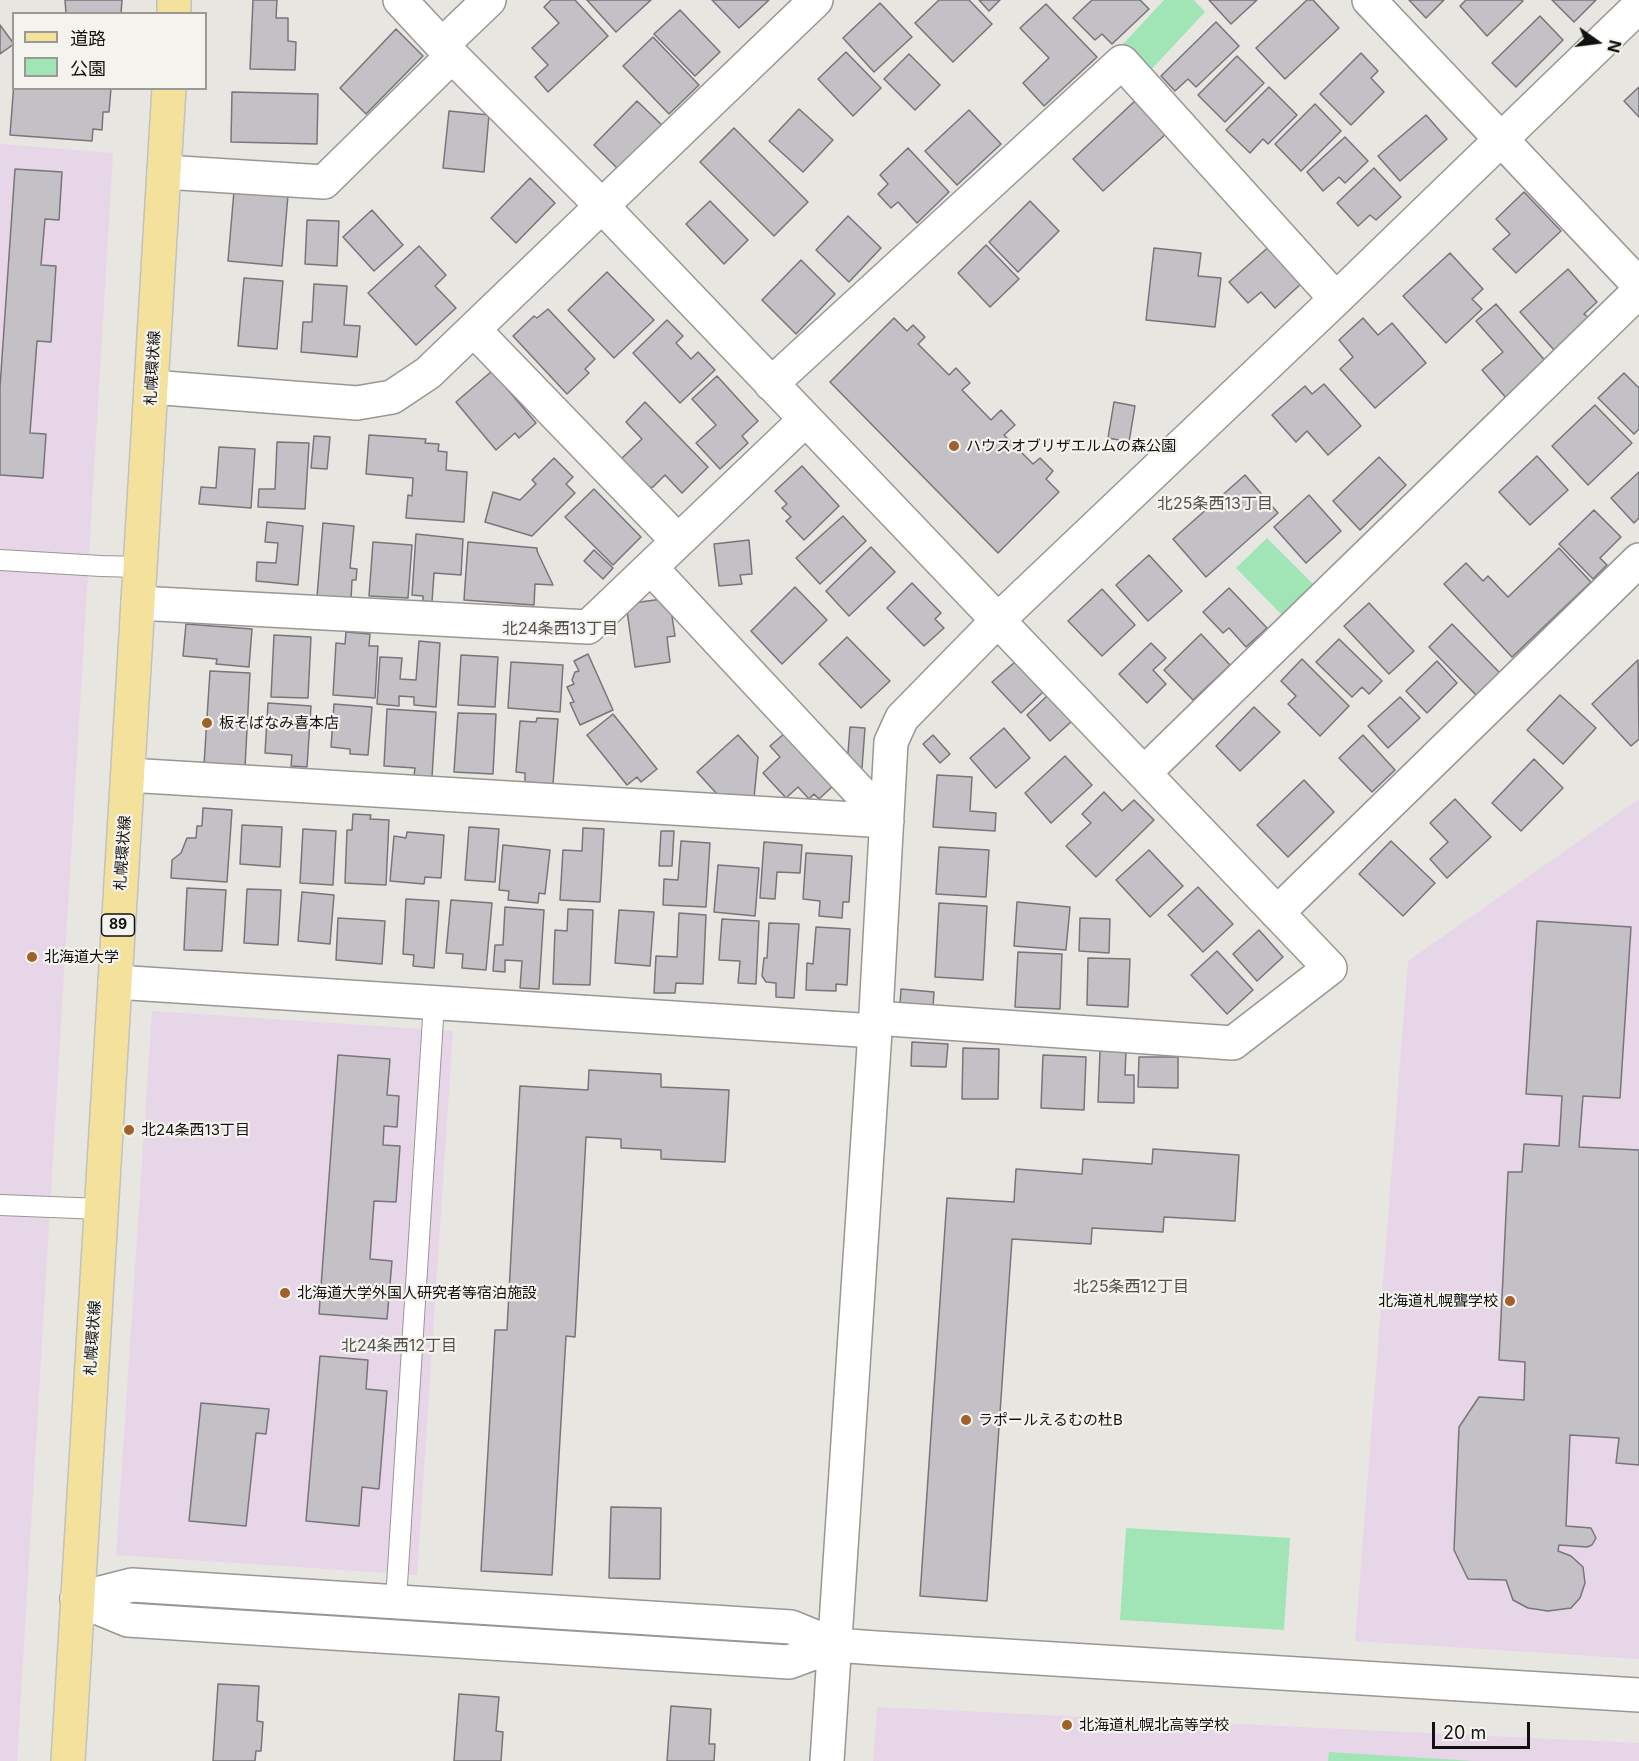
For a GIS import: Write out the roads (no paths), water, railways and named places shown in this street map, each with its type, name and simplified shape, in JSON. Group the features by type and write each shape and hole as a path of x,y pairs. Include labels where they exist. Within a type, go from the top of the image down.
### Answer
{"main road":[{"name":"札幌環状線","path":"68,1761 169,90"}],"street":[{"path":"116,982 434,1003 1233,1043 1330,968 602,205 447,51 400,0"},
{"path":"164,172 324,182 447,51 489,0"},
{"path":"151,387 357,403 392,397 428,373 474,330 816,0"},
{"path":"1369,0 1639,285"},
{"path":"827,1761 891,742 902,718 997,621 1336,299 1639,6"},
{"path":"771,384 1122,62 1336,299"},
{"path":"1144,773 1639,291"},
{"path":"474,330 678,540"},
{"path":"138,603 588,627 806,420"},
{"path":"1277,913 1639,560"},
{"path":"651,568 886,821"},
{"path":"128,775 886,821"},
{"path":"77,1599 132,1585 396,1600 791,1627 835,1645 1639,1695"},
{"path":"77,1599 128,1620 789,1662 835,1645"}],"lane":[{"path":"0,560 140,567"},
{"path":"396,1600 434,1003"},
{"path":"0,1205 101,1209"}],"place":[{"name":"ハウスオブリザエルムの森公園","path":"954,446"},
{"name":"板そばなみ喜本店","path":"207,723"},
{"name":"北海道大学","path":"32,957"},
{"name":"北24条西13丁目","path":"129,1130"},
{"name":"北海道大学外国人研究者等宿泊施設","path":"285,1293"},
{"name":"北海道札幌聾学校","path":"1510,1301"},
{"name":"ラポールえるむの杜B","path":"966,1420"},
{"name":"北海道札幌北高等学校","path":"1067,1725"}],"district":[{"name":"北25条西13丁目","path":"1215,504"},
{"name":"北24条西13丁目","path":"560,629"},
{"name":"北25条西12丁目","path":"1131,1287"},
{"name":"北24条西12丁目","path":"399,1346"}]}
